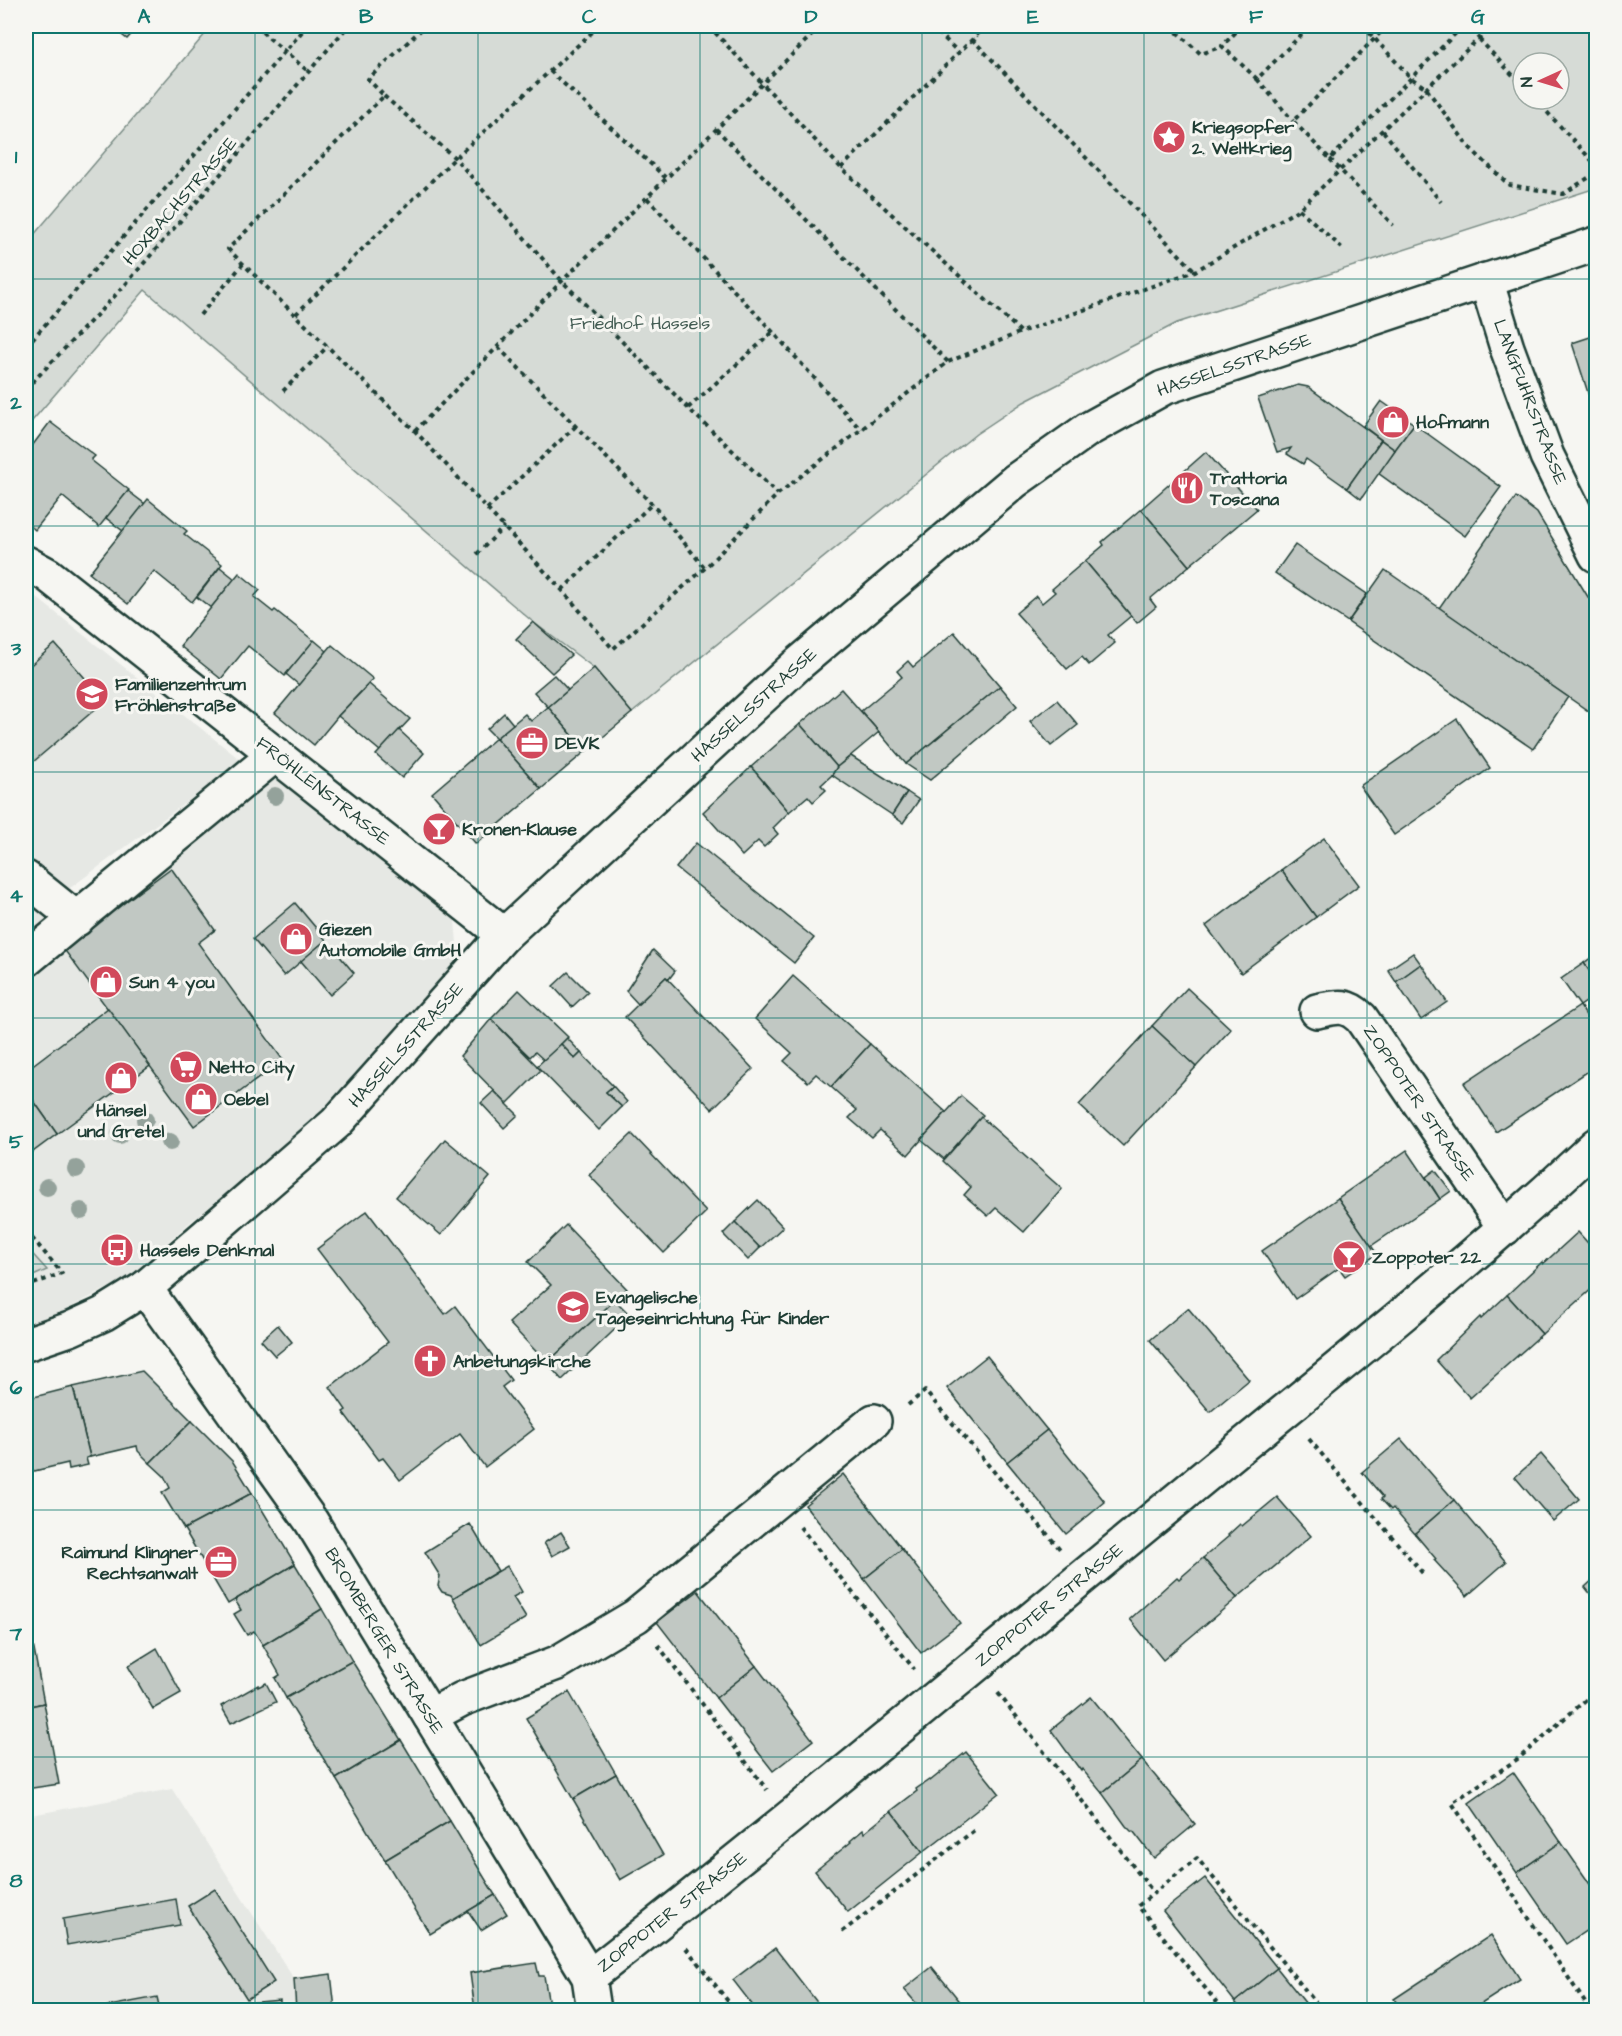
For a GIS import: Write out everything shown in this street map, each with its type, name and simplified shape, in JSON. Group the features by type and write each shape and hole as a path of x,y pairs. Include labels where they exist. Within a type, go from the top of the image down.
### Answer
{"street":[{"name":"HASSELSSTRASSE","path":"26,1344 70,1329 103,1314 145,1288 336,1123 504,935 797,665 1015,481 1087,430 1163,388 1596,244"},
{"name":"LANGFUHRSTRASSE","path":"1486,280 1507,348 1547,456 1596,555"},
{"name":"FRÖHLENSTRASSE","path":"26,563 48,575 504,935"},
{"path":"26,960 276,754"},
{"path":"26,878 77,919"},
{"name":"ZOPPOTER STRASSE","path":"1317,1011 1339,1006 1353,1010 1361,1018 1505,1228"},
{"name":"ZOPPOTER STRASSE","path":"589,1977 790,1819 1286,1410 1505,1228 1596,1145"},
{"name":"BROMBERGER STRASSE","path":"145,1288 311,1521 589,1977 594,2010"},
{"path":"430,1716 462,1699 557,1663 636,1616 874,1421"}],"path":[{"path":"255,26 309,72"},
{"path":"26,346 307,26"},
{"name":"HOXBACHSTRASSE","path":"26,389 126,284 348,26"},
{"path":"424,26 368,79 384,96 455,158 562,281 688,408 778,494"},
{"path":"295,315 455,158 600,26"},
{"path":"709,26 841,168 1021,332"},
{"path":"416,431 562,281 821,26"},
{"path":"932,26 958,52"},
{"path":"841,168 986,26"},
{"path":"1170,26 1200,54 1222,46 1242,26"},
{"path":"1257,80 1310,26"},
{"path":"1363,26 1411,78 1426,88 1469,147 1509,185 1563,194 1596,172"},
{"path":"1293,121 1387,26"},
{"path":"1330,159 1463,26"},
{"path":"384,96 228,249 416,431 614,649 705,568 778,494 948,362 1021,332 1195,271 1299,209 1492,26"},
{"path":"972,39 1195,271"},
{"path":"1479,39 1511,73"},
{"path":"1222,46 1257,80 1393,225"},
{"path":"550,71 666,178"},
{"path":"1546,111 1596,165"},
{"path":"716,129 948,362"},
{"path":"1383,131 1441,202"},
{"path":"647,198 861,430"},
{"path":"1299,209 1342,248"},
{"path":"200,315 243,264"},
{"path":"688,408 773,332"},
{"path":"283,391 328,346"},
{"path":"498,347 652,504 705,568"},
{"path":"487,509 576,426"},
{"path":"562,590 652,504"},
{"path":"477,554 504,527"},
{"path":"26,1231 62,1273 26,1287"},
{"path":"874,1421 892,1417 925,1391 1084,1576"},
{"path":"1286,1410 1425,1576"},
{"path":"778,1499 937,1697"},
{"path":"636,1616 790,1819"},
{"path":"976,1665 1154,1893"},
{"path":"1590,2010 1452,1803 1519,1758 1596,1690"},
{"path":"842,1932 976,1829"},
{"path":"1223,2010 1138,1906 1197,1858 1322,2009 1345,2010"},
{"path":"663,1920 735,2010"}],"shaded area":[{"path":"31,593 242,761 62,894 101,904 274,763 454,910 459,965 328,1114 189,1223 127,1278 61,1312 26,1324 26,598"},
{"path":"172,1789 294,1979 296,2010 26,2010 26,1816"}],"green space":[{"name":"Friedhof Hassels","path":"212,26 1596,26 1596,188 1177,323 1024,402 976,434 632,713 594,668 533,622 145,290 26,428 26,244"},
{"path":"26,1247 47,1270 26,1279"}],"building":[{"path":"117,26 139,26 127,39 114,29"},
{"path":"1596,335 1596,397 1590,399 1572,343"},
{"path":"1298,385 1308,387 1381,440 1347,488 1306,459 1303,464 1287,454 1291,448 1277,452 1258,398"},
{"path":"1381,401 1414,424 1395,450 1363,426"},
{"path":"50,422 95,456 91,460 129,490 99,527 62,496 35,530 26,522 26,454"},
{"path":"1414,424 1501,487 1465,536 1378,473"},
{"path":"1381,440 1395,450 1361,499 1347,488"},
{"path":"1206,452 1257,509 1189,566 1141,509"},
{"path":"128,491 145,504 123,531 106,518"},
{"path":"1516,497 1537,513 1596,610 1596,712 1594,715 1439,608"},
{"path":"148,499 187,531 184,534 222,564 192,602 154,571 128,604 89,573"},
{"path":"1141,509 1189,566 1150,599 1156,607 1137,623 1085,561 1104,545 1102,542"},
{"path":"1295,545 1367,594 1348,622 1275,573"},
{"path":"1085,561 1131,616 1108,635 1115,643 1089,665 1082,657 1067,669 1016,613 1036,596 1042,603 1055,592 1052,589"},
{"path":"220,567 235,579 211,608 197,597"},
{"path":"1385,570 1568,697 1533,749 1348,622"},
{"path":"239,573 260,590 254,597 273,612 275,610 314,641 285,676 248,646 221,679 180,646"},
{"path":"533,622 571,655 552,673 516,639"},
{"path":"954,632 1000,686 906,764 861,711 902,677 897,671 908,661 913,667"},
{"path":"314,640 327,651 299,685 286,674"},
{"path":"55,644 91,685 85,690 99,706 26,768 26,669"},
{"path":"332,645 373,679 314,745 275,713"},
{"path":"594,668 632,713 586,751 548,707"},
{"path":"554,675 568,690 548,707 534,692"},
{"path":"369,684 410,719 380,751 338,716"},
{"path":"1000,686 1017,706 930,780 906,764"},
{"path":"841,689 879,732 837,767 800,724"},
{"path":"1057,700 1078,725 1051,746 1030,721"},
{"path":"548,707 586,751 541,789 496,738 525,714 531,721"},
{"path":"504,713 513,724 496,738 487,729"},
{"path":"1457,719 1490,768 1394,835 1360,786"},
{"path":"800,724 837,767 821,785 826,790 813,802 808,796 789,812 751,767"},
{"path":"399,730 424,753 402,778 376,755"},
{"path":"496,738 541,789 476,844 432,793"},
{"path":"851,756 907,792 892,815 832,775 837,767"},
{"path":"751,767 789,812 773,828 778,834 764,847 758,841 742,856 703,812"},
{"path":"907,792 919,800 903,823 892,815"},
{"path":"1324,838 1359,885 1316,917 1281,870"},
{"path":"696,843 814,938 794,963 676,868"},
{"path":"171,868 215,930 198,943 283,1060 194,1126 63,948"},
{"path":"1281,870 1316,917 1241,973 1206,926"},
{"path":"295,903 326,940 284,976 253,939"},
{"path":"326,940 354,973 330,995 301,961"},
{"path":"653,950 675,971 669,979 666,977 638,1004 626,991"},
{"path":"1413,953 1421,964 1396,982 1388,970"},
{"path":"1596,954 1596,981 1584,963"},
{"path":"1584,963 1596,981 1596,995 1580,1006 1561,979"},
{"path":"1421,964 1447,1002 1421,1020 1396,982"},
{"path":"568,972 588,992 572,1007 553,986"},
{"path":"793,976 870,1044 831,1087 816,1074 808,1082 784,1061 792,1053 755,1019"},
{"path":"666,977 753,1069 712,1109 625,1017"},
{"path":"1187,988 1231,1029 1196,1067 1152,1026"},
{"path":"519,990 568,1037 545,1061 535,1052 530,1057 491,1019"},
{"path":"1580,1006 1596,1031 1596,1066 1496,1132 1464,1083"},
{"path":"108,1008 150,1066 57,1134 26,1090 26,1070"},
{"path":"491,1019 541,1070 507,1104 460,1056"},
{"path":"1152,1026 1196,1067 1123,1146 1079,1105"},
{"path":"567,1038 581,1053 575,1059 561,1044"},
{"path":"561,1044 575,1059 581,1053 613,1086 606,1092 622,1107 599,1130 537,1066"},
{"path":"870,1044 946,1112 908,1155 880,1130 872,1138 849,1118 857,1110 831,1087"},
{"path":"613,1086 627,1102 622,1107 606,1092"},
{"path":"26,1090 57,1134 26,1157"},
{"path":"494,1091 518,1115 504,1128 481,1103"},
{"path":"961,1096 983,1115 944,1159 921,1140"},
{"path":"981,1117 1062,1189 1024,1232 996,1208 988,1216 964,1195 971,1187 943,1161"},
{"path":"632,1134 706,1212 664,1253 589,1175"},
{"path":"445,1139 490,1177 441,1235 396,1197"},
{"path":"1407,1150 1440,1199 1371,1246 1338,1198"},
{"path":"1435,1170 1451,1191 1440,1199 1426,1177"},
{"path":"1338,1198 1377,1254 1345,1276 1339,1268 1295,1299 1262,1251"},
{"path":"758,1200 783,1227 760,1248 735,1222"},
{"name":"Anbetungskirche","path":"367,1211 445,1314 455,1306 511,1380 502,1387 534,1429 485,1467 460,1434 400,1480 383,1458 379,1460 343,1412 346,1410 330,1387 388,1342 317,1249"},
{"path":"735,1222 760,1248 748,1260 723,1234"},
{"path":"566,1225 627,1289 547,1363 509,1323 551,1285 528,1262"},
{"path":"1578,1232 1596,1252 1596,1285 1542,1334 1507,1295"},
{"path":"1507,1295 1542,1334 1470,1398 1436,1360 1480,1317 1481,1319"},
{"path":"615,1300 630,1315 562,1380 547,1363"},
{"path":"1188,1308 1249,1380 1210,1412 1150,1340"},
{"path":"278,1325 292,1342 275,1356 261,1340"},
{"path":"987,1356 1047,1430 1007,1462 947,1388"},
{"path":"142,1371 192,1421 150,1463 138,1451 137,1446 90,1457 73,1387"},
{"path":"73,1387 90,1457 86,1458 88,1465 69,1469 68,1463 26,1473 26,1399"},
{"path":"192,1421 233,1462 252,1493 184,1529 162,1493 170,1488 164,1476 150,1463"},
{"path":"1047,1430 1105,1502 1066,1534 1007,1462"},
{"path":"1401,1439 1454,1500 1415,1534 1393,1508 1391,1510 1381,1499 1383,1497 1362,1472"},
{"path":"1541,1454 1579,1499 1553,1521 1515,1477"},
{"path":"843,1474 902,1549 864,1579 805,1505"},
{"path":"252,1493 295,1564 228,1604 184,1529"},
{"path":"1277,1497 1311,1536 1237,1598 1203,1558 1240,1524 1242,1526"},
{"path":"1454,1500 1506,1562 1467,1596 1434,1560 1436,1559 1415,1534"},
{"path":"470,1524 498,1571 453,1598 442,1592 438,1586 440,1576 425,1552"},
{"path":"561,1532 570,1546 552,1556 544,1543"},
{"path":"902,1549 960,1623 921,1653 864,1579"},
{"path":"1203,1558 1237,1598 1163,1660 1130,1619 1177,1577 1179,1579"},
{"path":"295,1564 322,1609 263,1645 254,1631 247,1635 234,1614 241,1610 235,1600"},
{"path":"507,1566 522,1592 513,1597 526,1618 481,1645 453,1598"},
{"path":"1596,1577 1596,1601 1585,1587"},
{"path":"698,1591 756,1666 716,1698 657,1622"},
{"path":"26,1602 29,1623 26,1623"},
{"path":"322,1609 352,1661 286,1698 275,1678 280,1675 263,1645"},
{"path":"26,1623 29,1623 44,1703 26,1707"},
{"path":"157,1648 181,1693 153,1709 128,1666"},
{"path":"352,1661 401,1740 336,1779 286,1698"},
{"path":"756,1666 813,1740 773,1771 716,1698"},
{"path":"266,1683 276,1702 231,1723 221,1706 258,1685 258,1687"},
{"path":"569,1692 616,1774 573,1799 526,1718"},
{"path":"1091,1697 1142,1760 1102,1793 1082,1769 1081,1771 1051,1730"},
{"path":"44,1703 59,1784 26,1789 26,1707"},
{"path":"401,1740 450,1821 385,1860 336,1779"},
{"path":"966,1752 999,1793 923,1852 891,1811 917,1791 916,1789 930,1781"},
{"path":"1142,1760 1195,1824 1154,1858 1133,1831 1126,1826 1102,1793"},
{"path":"1513,1772 1561,1842 1517,1873 1469,1803"},
{"path":"616,1774 663,1855 620,1880 573,1799"},
{"path":"891,1811 923,1852 848,1912 815,1871 863,1830 864,1833"},
{"path":"450,1821 495,1895 430,1934 385,1860"},
{"path":"1561,1842 1596,1893 1596,1924 1566,1944 1517,1873"},
{"path":"1205,1878 1277,1968 1235,2002 1163,1911"},
{"path":"215,1889 274,1982 247,1999 188,1906"},
{"path":"495,1895 507,1914 481,1930 468,1911"},
{"path":"176,1899 180,1925 67,1945 63,1919"},
{"path":"1491,1935 1520,1979 1472,2010 1402,2010 1394,1999"},
{"path":"775,1948 823,2010 752,2010 754,2007 733,1980"},
{"path":"536,1963 539,1976 544,1976 550,2010 475,2010 470,1973"},
{"path":"932,1967 967,2010 922,2010 904,1989"},
{"path":"1277,1968 1311,2010 1242,2010 1235,2002"},
{"path":"331,1974 335,2009 296,2010 294,1979"},
{"path":"157,1997 160,2010 88,2010"},
{"path":"280,2000 280,2010 248,2010 248,2003"}],"place":[{"name":"Kriegsopfer 2. Weltkrieg","path":"1169,137"},
{"name":"Hofmann","path":"1393,422"},
{"name":"Trattoria Toscana","path":"1187,488"},
{"name":"Familienzentrum Fröhlenstraße","path":"92,694"},
{"name":"DEVK","path":"532,743"},
{"name":"Kronen-Klause","path":"439,829"},
{"name":"Giezen Automobile GmbH","path":"296,939"},
{"name":"Sun 4 you","path":"106,982"},
{"name":"Netto City","path":"186,1067"},
{"name":"Hänsel und Gretel","path":"121,1078"},
{"name":"Oebel","path":"201,1099"},
{"name":"Hassels Denkmal","path":"117,1250"},
{"name":"Zoppoter 22","path":"1349,1257"},
{"name":"Evangelische Tageseinrichtung für Kinder","path":"573,1307"},
{"name":"Anbetungskirche","path":"430,1361"},
{"name":"Raimund Klingner Rechtsanwalt","path":"221,1562"}]}
